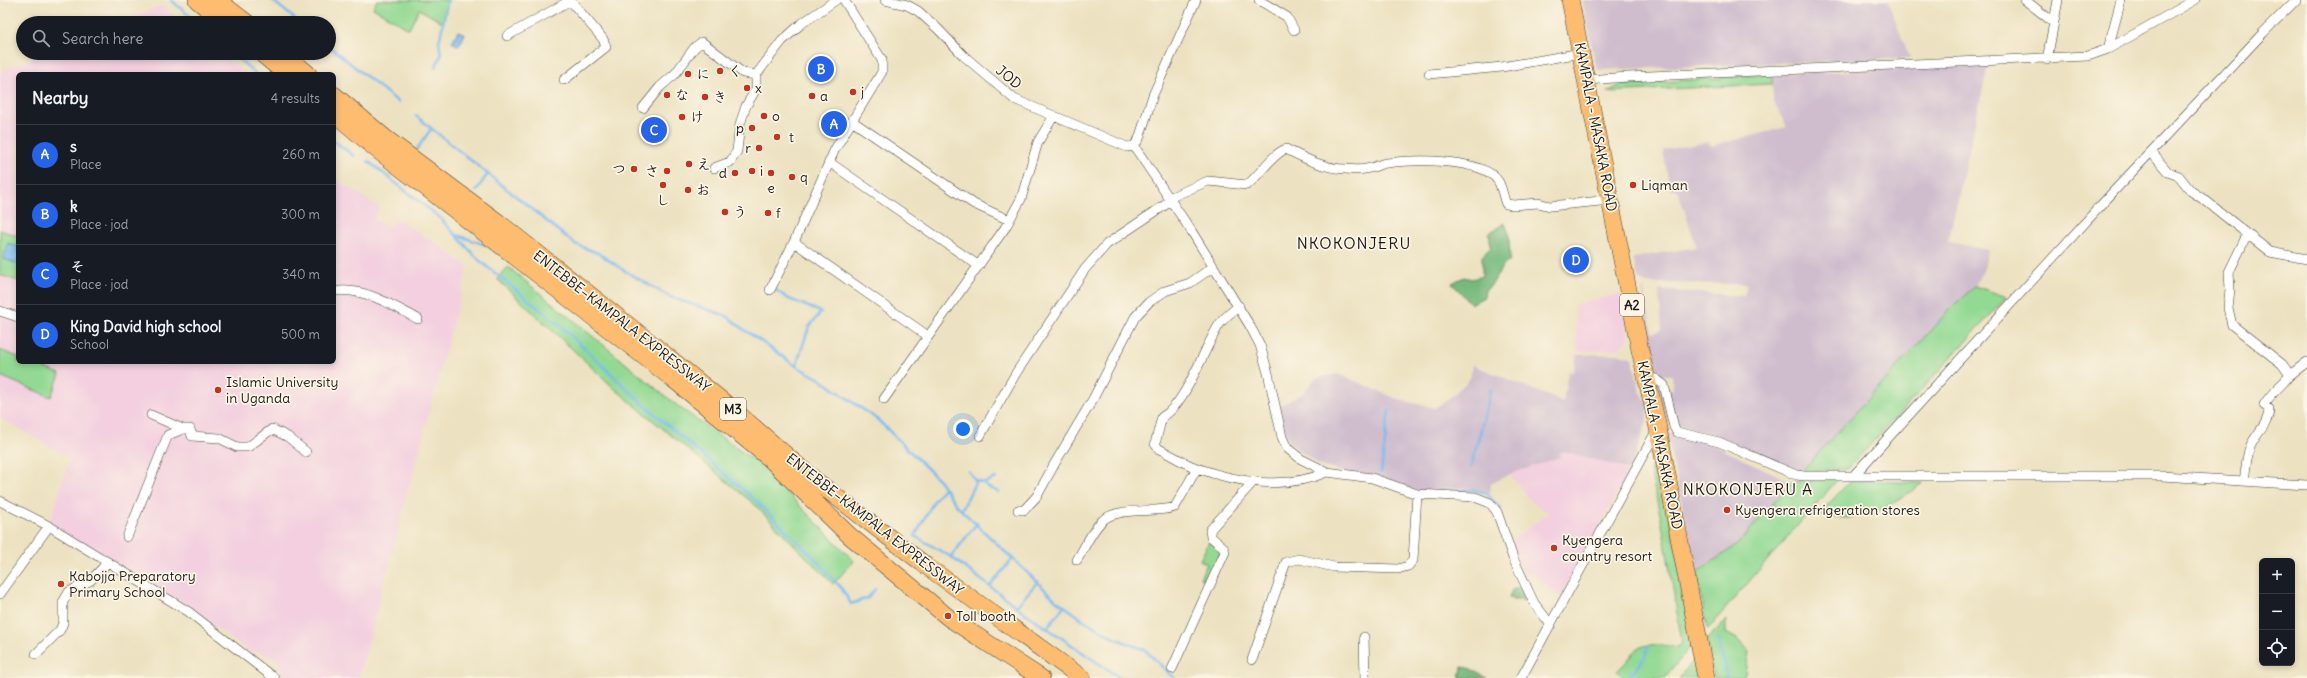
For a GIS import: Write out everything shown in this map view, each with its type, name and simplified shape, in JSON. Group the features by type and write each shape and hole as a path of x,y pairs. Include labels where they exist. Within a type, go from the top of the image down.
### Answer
{"highway":[{"path":"197,0 216,16"},
{"path":"218,0 238,16"},
{"name":"KAMPALA - MASAKA ROAD","path":"1570,0 1646,378 1658,428 1699,631 1706,678"},
{"path":"269,60 284,72"},
{"path":"291,60 306,72"},
{"name":"ENTEBBE–KAMPALA EXPRESSWAY","path":"336,97 376,139 673,378 769,458 850,536 949,618 1040,678"},
{"name":"ENTEBBE–KAMPALA EXPRESSWAY","path":"336,115 376,139 499,223 736,412 817,482 925,565 1082,678"}],"street":[{"path":"507,36 570,0 604,39 606,47 564,80"},
{"path":"714,168 730,162 737,151 740,124 746,106 756,89 756,75 786,37 801,24 836,0"},
{"path":"770,290 794,242 829,162 872,87 879,79 883,65 878,53 844,0"},
{"name":"JOD","path":"885,0 906,5 918,11 1002,91 1014,99 1053,117 1127,147 1134,146"},
{"path":"1196,0 1153,95 1139,138 1134,146 1239,306 1260,345 1268,373 1282,437 1287,448 1301,460 1326,472 1347,476 1372,478 1418,494 1475,497 1490,503 1497,512 1513,558 1534,602 1551,625"},
{"path":"1259,0 1273,3 1287,17 1294,30"},
{"path":"2025,0 2053,22"},
{"path":"2047,60 2058,0"},
{"path":"2108,49 2121,0"},
{"path":"1587,80 1823,67 2047,60 2088,56 2108,49 2195,0"},
{"path":"1855,474 2151,152 2296,0"},
{"path":"643,108 660,87 677,72 695,47 702,42 743,73 756,75"},
{"path":"1429,74 1502,67 1581,53"},
{"path":"884,399 979,266 1009,220 1026,185 1038,142 1053,117"},
{"path":"852,121 974,204 1009,220"},
{"path":"980,436 1016,373 1085,269 1107,244 1170,199 1208,181 1246,185 1257,178 1280,151 1286,149 1309,161 1344,170 1369,169 1386,163 1443,160 1474,167 1489,173 1498,180 1506,204 1514,205 1538,203 1550,206 1611,204"},
{"path":"2151,152 2168,172 2179,176 2191,191 2206,201 2270,252 2307,259"},
{"path":"829,162 979,266"},
{"path":"1439,166 1470,168 1495,182 1504,207 1508,209 1544,207 1551,211 1611,204"},
{"path":"2247,235 2229,272 2230,289 2228,308 2232,325 2282,364 2290,375"},
{"path":"794,242 928,336"},
{"path":"1018,510 1024,510 1037,496 1094,399 1135,317 1149,302 1165,291 1190,282 1213,267"},
{"path":"339,291 347,290 376,298 418,318"},
{"path":"1239,306 1219,325 1180,400 1171,413 1162,417 1155,444 1159,449 1197,468 1243,481 1253,482 1308,479 1326,472"},
{"path":"0,311 16,316"},
{"path":"2244,482 2251,444 2265,425 2269,414 2269,409 2264,405 2290,375 2307,362"},
{"path":"1646,378 1656,379 1664,385 1674,427 1677,432 1719,442 1796,475 2162,476 2307,485"},
{"path":"151,415 183,429 190,429 192,436 219,438 237,447 248,447 272,429 288,437 306,452"},
{"path":"127,537 168,435 170,424"},
{"path":"1521,678 1658,428"},
{"path":"168,435 183,429"},
{"path":"1077,560 1101,522 1108,516 1119,513 1167,510 1175,507 1197,468"},
{"path":"1172,668 1225,552 1223,547 1211,537 1210,530 1253,482"},
{"path":"1252,660 1286,562 1298,559 1334,567 1398,569 1408,566 1413,560 1418,494"},
{"path":"0,501 49,526 189,612 274,678"},
{"path":"0,594 49,526"},
{"path":"36,654 60,630 63,623 63,602 69,592 91,580 108,562"},
{"path":"1364,637 1365,678"}],"shaded area":[{"path":"1582,0 1887,0 1910,58 1599,70 1596,66"},
{"path":"162,5 175,16 136,16"},
{"name":"Islamic University in Uganda","path":"29,60 229,60 244,72 16,72 16,364 336,364 336,180 380,207 374,219 387,227 400,220 468,266 359,678 288,678 281,672 279,661 258,652 252,654 182,603 49,526 70,458 0,418 0,72"},
{"path":"1988,66 1948,242 1988,250 1984,269 1975,286 1953,306 1801,472 1713,434 1665,422 1657,384 1673,390 1672,375 1659,375 1655,368 1642,289 1644,290 1652,333 1662,330 1659,290 1744,296 1747,284 1646,283 1638,279 1633,258 1697,247 1677,189 1670,190 1663,150 1709,142 1711,146 1787,127 1773,101 1772,74"},
{"path":"1621,294 1629,339 1619,349 1577,352 1575,304"},
{"path":"1618,354 1632,357 1640,392 1648,405 1647,421 1630,470 1564,451 1559,453 1560,457 1510,474 1491,484 1489,495 1470,488 1446,488 1422,492 1320,466 1289,442 1282,424 1280,406 1302,394 1316,378 1338,374 1400,400 1435,408 1446,401 1466,383 1471,374 1473,365 1563,402 1568,371 1573,372 1577,355"},
{"path":"1666,432 1706,442 1792,482 1737,545 1697,572"},
{"path":"1564,451 1630,470 1561,598 1532,572 1524,575 1512,540 1549,513 1531,502 1510,474 1560,457 1559,452"}],"green space":[{"path":"377,0 448,0 443,23 419,9 409,29 373,8"},
{"path":"1772,74 1772,84 1607,92 1621,85"},
{"path":"1505,223 1509,234 1510,260 1502,268 1492,284 1485,290 1484,297 1471,304 1452,283 1464,277 1472,279 1482,276 1482,256 1491,247 1489,233"},
{"path":"0,230 16,235 16,280 0,275"},
{"path":"508,267 679,407 759,464 854,561 833,584 754,504 615,389 497,279"},
{"path":"1975,286 2007,297 1848,469 1801,472 1953,306"},
{"path":"0,350 16,356 16,364 35,364 60,374 51,397 0,376"},
{"path":"1660,467 1695,641 1665,678 1624,678 1617,671 1639,648 1649,645 1679,647 1682,642 1662,524 1650,469"},
{"path":"1838,479 1707,630 1697,572 1737,545 1792,482"},
{"path":"1851,480 1923,483 1886,507 1862,516 1834,518 1818,515"},
{"path":"1209,542 1223,549 1207,581 1200,578 1207,564 1200,560"},
{"path":"1522,586 1528,598 1526,600 1513,600 1509,597 1512,590"},
{"path":"1726,620 1726,633 1737,639 1749,652 1744,678 1714,678 1707,639"},
{"path":"1697,655 1702,678 1679,678"},
{"path":"1462,667 1469,668 1487,678 1460,678"}],"water":[{"path":"458,31 465,34 459,46 452,42"},
{"path":"8,243 16,246 16,263 3,259"}],"waterway":[{"path":"171,0 190,16"},
{"path":"272,0 291,16"},
{"path":"435,68 441,55 439,42 448,0"},
{"path":"336,52 398,102"},
{"path":"240,60 254,72"},
{"path":"416,116 575,244 600,254 620,268 670,297 727,316 796,366 820,379 878,420 940,481 956,505 1056,600 1085,621 1114,638 1145,650 1174,678"},
{"path":"417,149 431,129"},
{"path":"336,142 354,156"},
{"path":"368,161 440,218 479,260 564,329 643,404 755,500 819,563 842,589 851,604 868,598 875,589"},
{"path":"476,191 487,175"},
{"path":"457,235 486,245"},
{"path":"773,288 787,298 821,312 809,327 796,366"},
{"path":"1471,467 1491,390"},
{"path":"1381,473 1389,410"},
{"path":"968,471 976,481"},
{"path":"984,483 996,478"},
{"path":"962,509 976,481 984,483 987,487 999,492"},
{"path":"944,488 935,499 915,536 951,557 1028,615 1120,678"},
{"path":"1440,491 1473,490 1486,493 1501,509"},
{"path":"951,557 977,523"},
{"path":"990,586 1013,558"},
{"path":"1017,606 1038,581"},
{"path":"1047,628 1064,606"},
{"path":"1718,639 1728,678"},
{"path":"1628,678 1645,657 1648,647"}],"place":[{"name":"k","path":"821,69"},
{"name":"く","path":"720,71"},
{"name":"に","path":"688,74"},
{"name":"x","path":"747,88"},
{"name":"j","path":"853,92"},
{"name":"な","path":"667,95"},
{"name":"a","path":"812,96"},
{"name":"き","path":"705,97"},
{"name":"o","path":"764,116"},
{"name":"け","path":"682,117"},
{"name":"s","path":"834,124"},
{"name":"p","path":"752,128"},
{"name":"そ","path":"654,130"},
{"name":"ｔ","path":"777,137"},
{"name":"r","path":"759,148"},
{"name":"え","path":"689,164"},
{"name":"つ","path":"634,169"},
{"name":"さ","path":"667,171"},
{"name":"i","path":"752,171"},
{"name":"d","path":"735,173"},
{"name":"e","path":"771,173"},
{"name":"q","path":"792,177"},
{"name":"し","path":"663,185"},
{"name":"Liqman","path":"1633,185"},
{"name":"お","path":"688,190"},
{"name":"う","path":"725,212"},
{"name":"f","path":"768,213"},
{"name":"King David high school","path":"1576,260"},
{"name":"Islamic University in Uganda","path":"218,390"},
{"name":"Kyengera refrigeration stores","path":"1727,510"},
{"name":"Kyengera country resort","path":"1554,548"},
{"name":"Kabojja Preparatory Primary School","path":"61,584"},
{"name":"Toll booth","path":"948,616"}],"district":[{"name":"NKOKONJERU","path":"1354,243"},
{"name":"NKOKONJERU A","path":"1748,489"}]}
